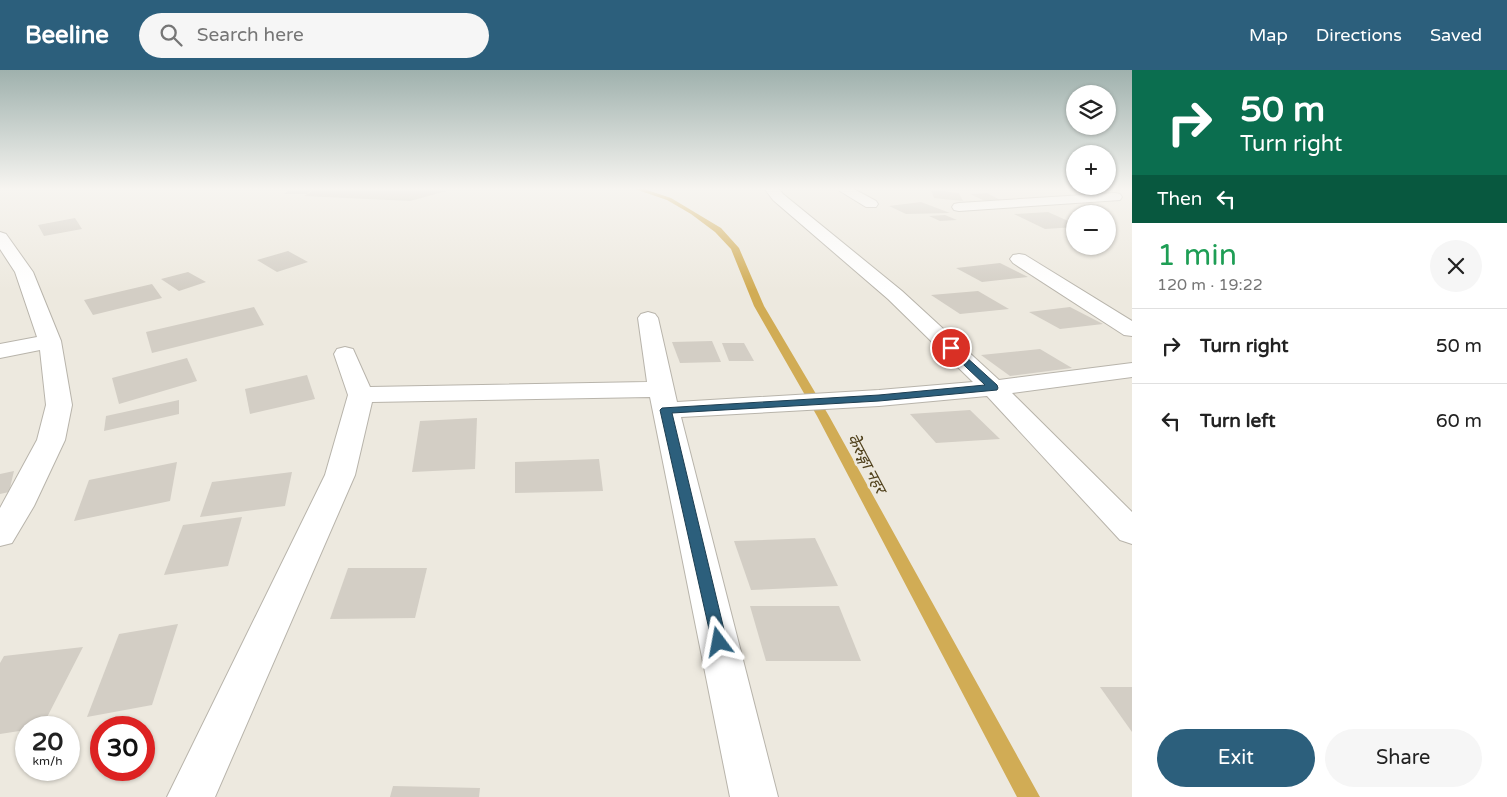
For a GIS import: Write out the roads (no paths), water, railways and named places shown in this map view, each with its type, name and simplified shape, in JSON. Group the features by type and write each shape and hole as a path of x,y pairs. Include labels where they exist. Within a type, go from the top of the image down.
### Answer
{"street":[{"path":"808,222 895,295 993,388 1132,532"},
{"path":"0,237 24,272 50,341 59,405 51,440 9,508 0,534"},
{"path":"1018,258 1132,330"},
{"path":"648,318 663,400 754,797"},
{"path":"0,351 50,341"},
{"path":"191,797 340,475 361,395 345,354"},
{"path":"361,395 797,402 879,398 993,388 1132,370"}],"waterway":[{"name":"केेरुङ्गा नहर","path":"706,222 718,230 735,248 759,306 823,416 1029,797"}]}
